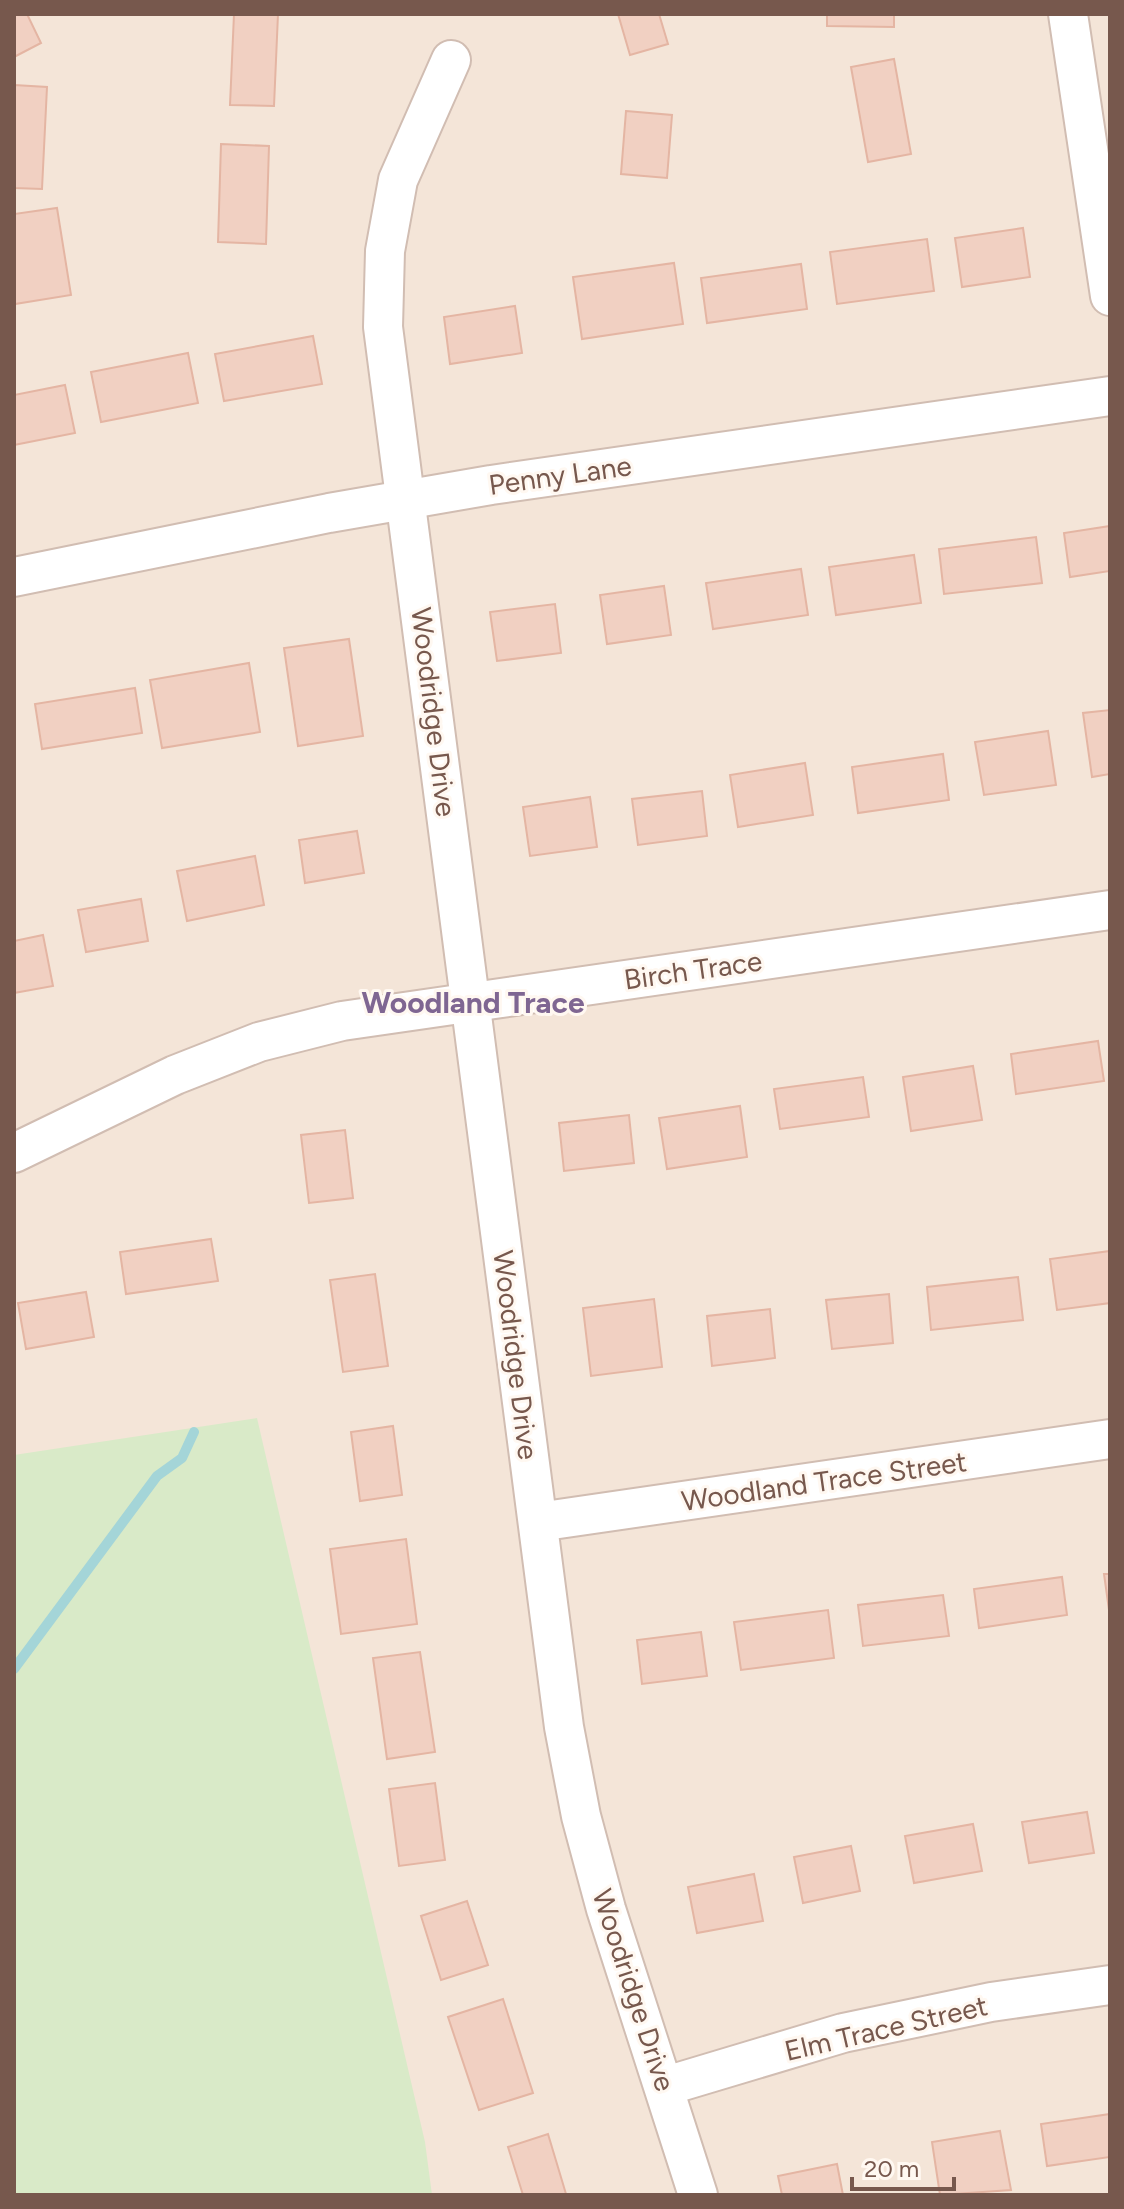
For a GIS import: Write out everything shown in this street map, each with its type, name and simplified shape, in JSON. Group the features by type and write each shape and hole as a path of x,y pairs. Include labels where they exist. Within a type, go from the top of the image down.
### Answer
{"street":[{"path":"1068,14 1110,296"},
{"name":"Woodridge Drive","path":"451,60 398,180 385,251 383,327 564,1727 581,1816 606,1909 666,2086 698,2195"},
{"name":"Penny Lane","path":"14,577 406,499 1110,396"},
{"name":"Birch Trace","path":"14,1153 175,1075 259,1042 342,1021 1110,910"},
{"name":"Woodland Trace Street","path":"538,1522 1110,1439"},
{"name":"Elm Trace Street","path":"666,2086 843,2033 991,2002 1110,1985"}],"shaded area":[{"path":"14,14 1110,14 1110,2195 14,2195"}],"green space":[{"path":"257,1418 425,2142 432,2195 14,2195 14,1455"}],"building":[{"path":"14,14 27,14 41,43 14,57"},
{"path":"234,14 278,14 274,106 230,105"},
{"path":"618,14 659,14 668,44 630,55"},
{"path":"827,14 894,14 894,27 827,26"},
{"path":"894,59 911,154 868,162 851,67"},
{"path":"14,85 47,87 42,189 14,188"},
{"path":"626,111 672,115 667,178 621,174"},
{"path":"221,144 269,146 266,244 218,242"},
{"path":"57,208 71,295 15,304 14,214"},
{"path":"1023,228 1030,277 962,287 955,238"},
{"path":"927,239 934,291 837,304 830,252"},
{"path":"674,263 683,324 582,339 573,277"},
{"path":"801,264 807,309 707,323 701,278"},
{"path":"515,306 522,353 450,364 444,317"},
{"path":"313,336 322,384 224,401 215,354"},
{"path":"188,353 198,403 101,422 91,372"},
{"path":"65,385 75,433 14,445 14,395"},
{"path":"1110,526 1110,571 1070,577 1064,533"},
{"path":"1036,537 1042,583 944,594 939,549"},
{"path":"914,555 921,603 836,615 829,567"},
{"path":"801,569 808,615 713,629 706,583"},
{"path":"664,586 671,635 607,644 600,595"},
{"path":"555,604 561,653 497,661 490,612"},
{"path":"349,639 363,736 298,746 284,648"},
{"path":"249,663 260,732 162,748 150,680"},
{"path":"135,688 142,733 42,749 35,704"},
{"path":"1110,710 1110,774 1092,777 1083,713"},
{"path":"1048,731 1056,785 984,795 975,742"},
{"path":"943,754 949,800 858,813 852,767"},
{"path":"805,763 813,815 738,827 730,775"},
{"path":"702,791 707,836 638,845 632,799"},
{"path":"590,797 597,847 530,856 523,807"},
{"path":"357,831 364,873 305,883 299,840"},
{"path":"255,856 264,905 187,921 177,871"},
{"path":"141,899 148,941 86,952 78,910"},
{"path":"43,935 53,986 14,993 14,941"},
{"path":"1098,1041 1104,1081 1016,1094 1011,1054"},
{"path":"973,1066 982,1120 911,1131 903,1077"},
{"path":"863,1077 869,1117 780,1129 774,1089"},
{"path":"740,1106 747,1157 667,1169 659,1118"},
{"path":"629,1115 634,1163 564,1171 559,1123"},
{"path":"345,1130 353,1198 309,1203 301,1135"},
{"path":"211,1239 218,1281 126,1294 120,1252"},
{"path":"1110,1251 1110,1303 1057,1310 1050,1259"},
{"path":"375,1274 388,1366 343,1372 330,1280"},
{"path":"1018,1277 1023,1320 931,1330 927,1287"},
{"path":"86,1292 94,1337 26,1349 18,1303"},
{"path":"889,1294 893,1343 832,1349 826,1300"},
{"path":"654,1299 662,1367 591,1376 583,1308"},
{"path":"770,1309 775,1358 712,1366 707,1316"},
{"path":"393,1426 402,1495 360,1501 351,1432"},
{"path":"406,1539 417,1624 341,1634 330,1549"},
{"path":"1104,1574 1110,1574 1110,1617"},
{"path":"1062,1577 1067,1615 979,1628 974,1589"},
{"path":"943,1595 949,1636 863,1646 858,1605"},
{"path":"828,1610 834,1658 741,1670 734,1622"},
{"path":"701,1632 707,1676 642,1684 637,1640"},
{"path":"420,1652 435,1752 387,1759 373,1658"},
{"path":"435,1783 445,1860 399,1866 389,1789"},
{"path":"1087,1812 1094,1853 1029,1863 1022,1822"},
{"path":"973,1824 982,1871 914,1883 905,1836"},
{"path":"851,1846 860,1891 803,1903 794,1857"},
{"path":"754,1874 763,1921 697,1933 688,1887"},
{"path":"467,1901 488,1965 441,1980 421,1916"},
{"path":"503,1999 533,2093 479,2110 448,2017"},
{"path":"1110,2114 1110,2157 1047,2166 1041,2124"},
{"path":"1000,2131 1011,2190 940,2195 932,2142"},
{"path":"548,2134 566,2194 523,2195 508,2147"},
{"path":"837,2164 843,2195 782,2195 778,2176"}],"waterway":[{"path":"14,1669 157,1476 182,1458 194,1432"}],"district":[{"name":"Woodland Trace","path":"473,1003"}]}
